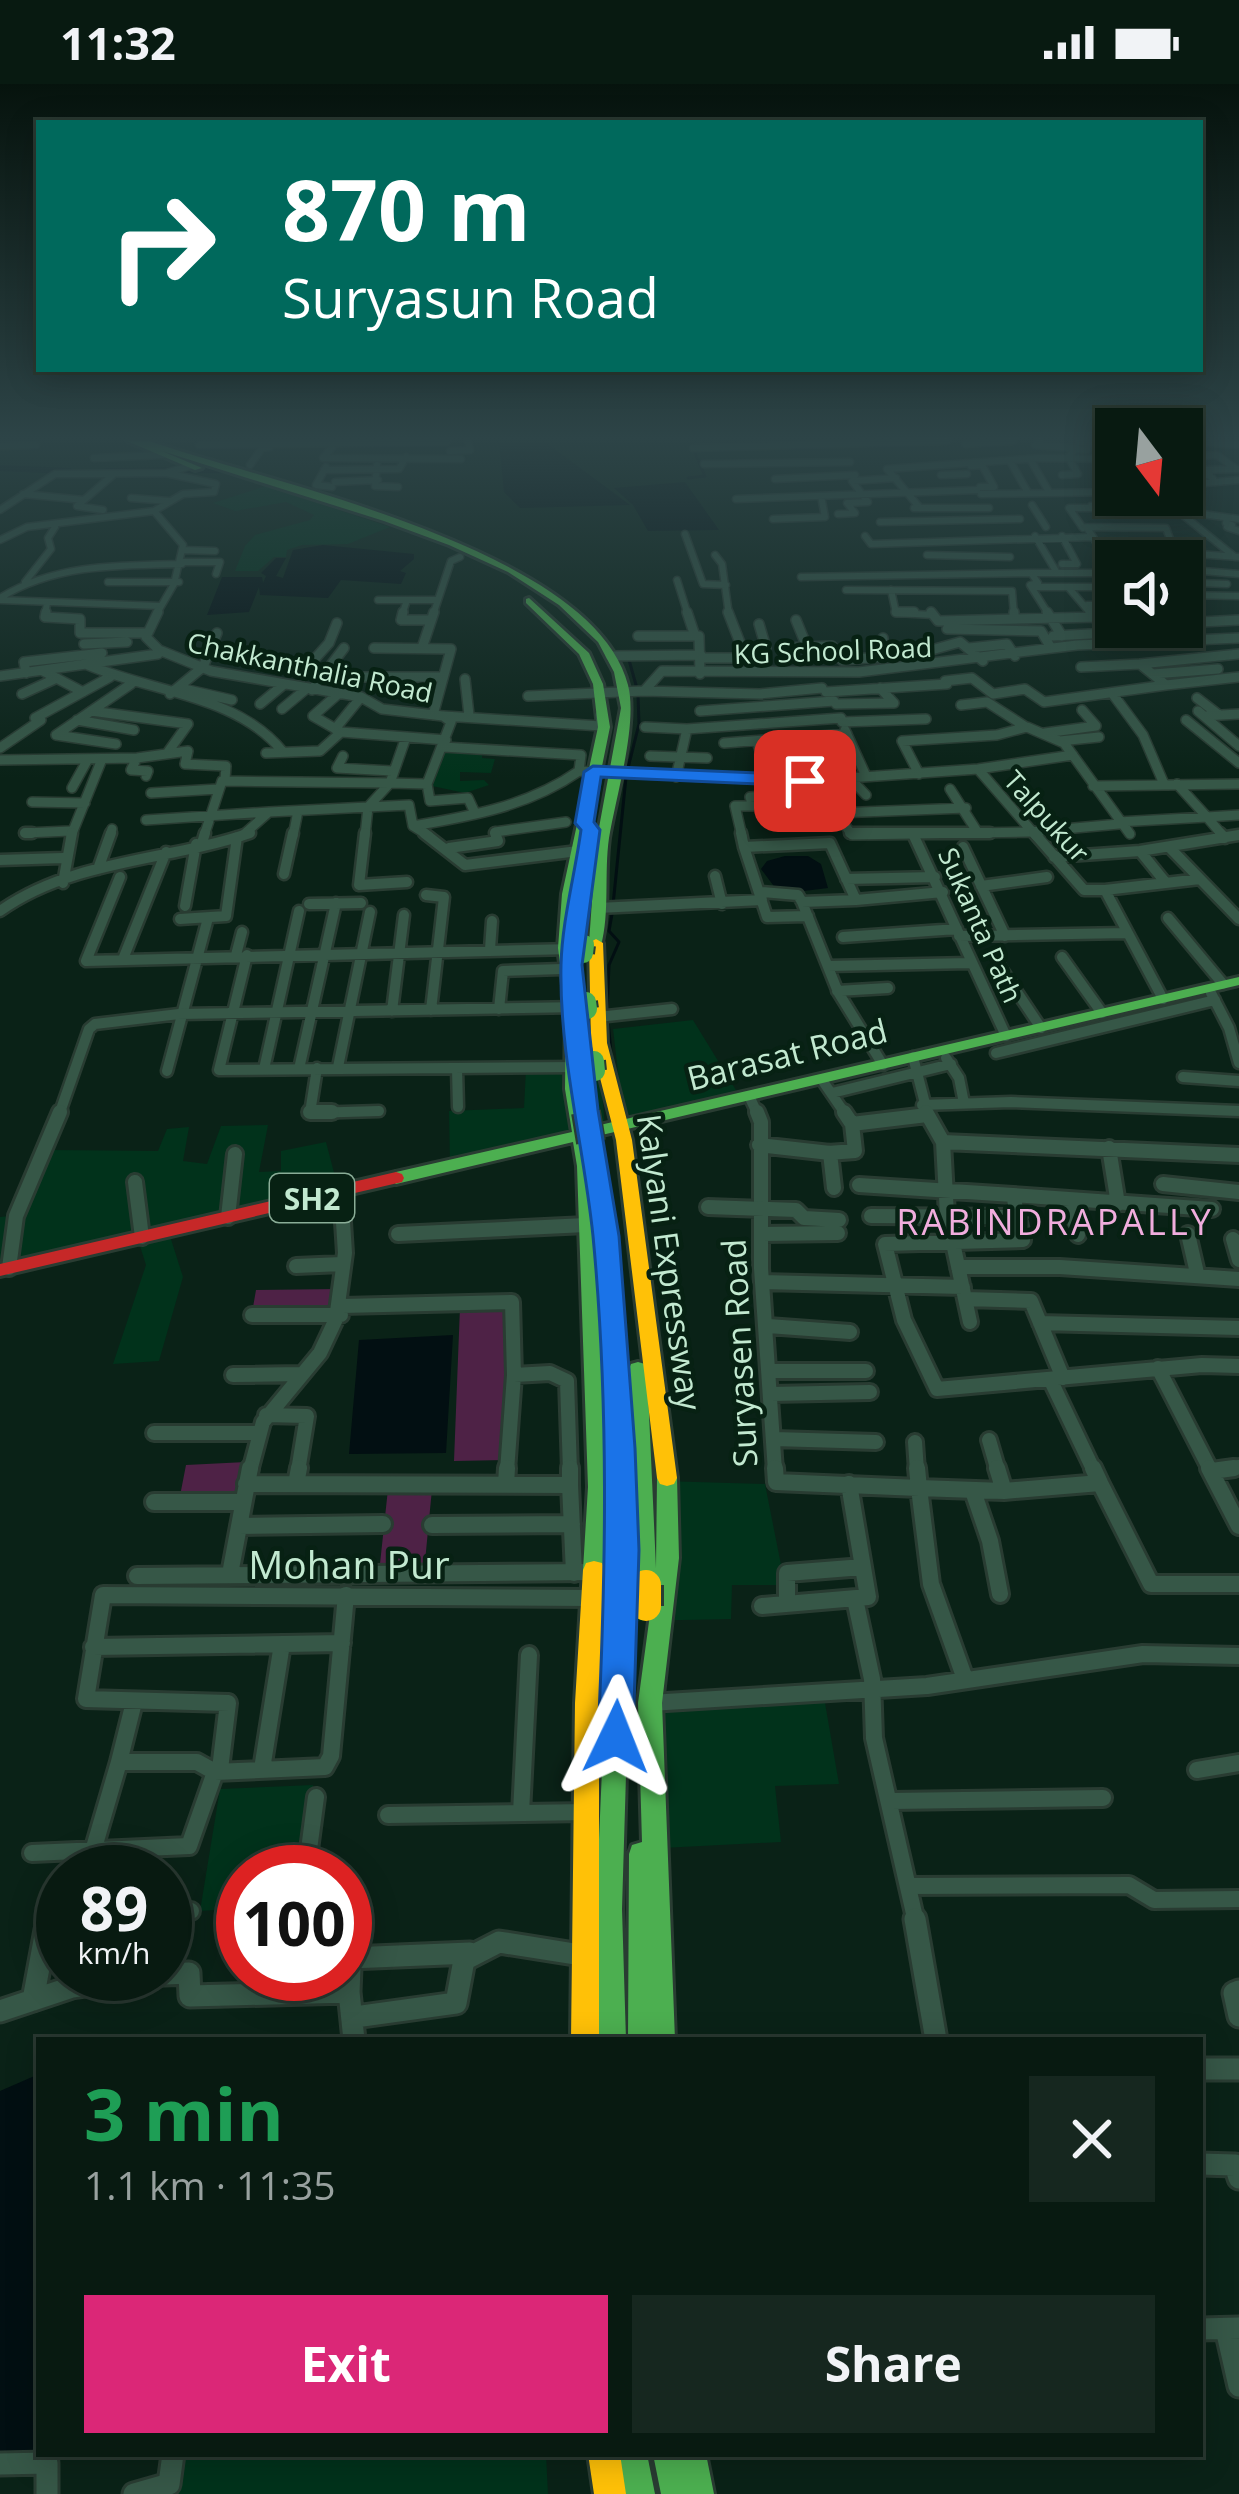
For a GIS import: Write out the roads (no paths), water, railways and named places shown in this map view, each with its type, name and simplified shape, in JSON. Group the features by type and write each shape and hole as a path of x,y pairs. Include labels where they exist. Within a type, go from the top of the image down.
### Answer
{"main road":[{"path":"453,553 486,579 540,608 563,629 584,653 609,706"},
{"path":"472,553 578,617 610,656 609,706 596,772 575,831 608,908 574,951"},
{"path":"575,831 596,831 574,951 588,1010 585,1066 624,1221 644,1446 639,1596 643,2037"},
{"name":"Barasat Road","path":"4,1269 600,1137 750,1098 827,1086 883,1065 946,1058 1041,1028 1221,988"},
{"path":"585,1066 600,1137 586,1213 598,1487 586,1581 585,2037"},
{"name":"Kalyani Expressway","path":"585,1066 609,1091 600,1137"},
{"path":"639,1596 650,1703 661,2037"},
{"path":"612,2037 609,1910 639,1596"},
{"path":"604,2457 610,2494"},
{"path":"632,2457 639,2494"},
{"path":"670,2457 676,2494"},
{"path":"691,2457 698,2494"}],"street":[{"path":"25,582 47,553"},
{"name":"Chakkanthalia Road","path":"183,553 179,582 160,607 148,637 163,655 451,722 427,784"},
{"path":"692,553 703,584 726,585"},
{"path":"1044,553 1057,573"},
{"path":"1050,564 1077,564 1071,553"},
{"path":"715,554 726,585 727,610 742,648 750,653"},
{"path":"927,555 1024,561"},
{"path":"422,648 451,562 460,557"},
{"path":"2,595 25,582 110,567 220,562 216,574"},
{"path":"956,563 966,575"},
{"path":"1203,571 1239,574"},
{"path":"1031,573 1038,583 1032,587"},
{"path":"801,577 1095,573"},
{"path":"899,577 905,590"},
{"path":"677,580 701,657 700,674"},
{"path":"108,582 179,582"},
{"path":"1203,583 1227,584"},
{"path":"1032,587 1095,587"},
{"path":"1032,587 1062,636"},
{"path":"1068,587 1095,617"},
{"path":"846,590 1012,591 1009,630"},
{"path":"892,590 896,613 931,612 938,621 1048,617 1095,622"},
{"path":"934,590 936,596 958,596"},
{"path":"2,595 160,607"},
{"path":"1203,596 1239,596"},
{"path":"378,600 438,600"},
{"path":"407,600 401,620 431,620"},
{"path":"47,602 45,617 80,619 80,633 148,637"},
{"path":"1087,605 1095,605"},
{"path":"796,620 807,647"},
{"path":"1203,622 1239,620"},
{"path":"260,704 288,686 329,643 337,623"},
{"path":"610,656 750,653 766,648 759,624"},
{"path":"933,629 1040,631 1047,636 1095,634"},
{"path":"174,690 203,667 218,633"},
{"path":"638,636 695,636"},
{"path":"1047,636 1051,648"},
{"path":"84,644 148,637"},
{"path":"842,675 833,662 883,658 884,638"},
{"name":"KG School Road","path":"1203,642 1237,640"},
{"path":"928,652 960,642 983,661"},
{"path":"969,648 1007,644 1015,656"},
{"path":"787,648 832,646 842,660"},
{"name":"KG School Road","path":"609,706 662,671 751,677 870,674 1095,646"},
{"path":"282,710 309,689 344,648"},
{"path":"374,648 451,649 441,677 438,716 974,679 993,694 1025,689 1042,702 1239,677"},
{"path":"1121,648 1166,685"},
{"path":"26,673 24,662 102,653"},
{"path":"209,653 305,668"},
{"path":"750,653 751,677"},
{"path":"1081,667 1239,653"},
{"path":"0,676 163,655"},
{"path":"137,668 163,655"},
{"path":"917,656 962,705"},
{"path":"583,659 609,706"},
{"path":"860,659 870,674"},
{"path":"805,661 811,670 800,670 835,702 866,776"},
{"path":"88,665 131,683 232,700"},
{"path":"1153,674 1218,669"},
{"path":"43,671 83,692"},
{"path":"1190,671 1201,682"},
{"path":"57,677 22,699 134,730"},
{"path":"0,748 53,708 110,677"},
{"path":"355,677 441,677"},
{"path":"770,677 777,692"},
{"path":"81,678 97,685"},
{"path":"465,679 469,716"},
{"path":"56,736 131,683"},
{"path":"700,711 894,703 880,688"},
{"path":"174,690 275,736 283,752"},
{"path":"1112,693 1138,718 1142,741 1164,784"},
{"path":"338,694 313,716 338,730 581,755 596,772"},
{"path":"528,697 609,706 687,729 926,719"},
{"path":"63,883 70,831 103,755 187,698"},
{"path":"266,753 320,751 362,698"},
{"path":"1197,698 1239,746"},
{"path":"962,705 987,702 1027,728 1060,741 1130,834"},
{"path":"962,705 959,710 967,718"},
{"path":"1042,734 1096,726 1082,710"},
{"path":"1239,714 1189,722 1239,763"},
{"path":"85,715 188,724 168,752"},
{"path":"919,774 902,741 997,735 1027,728"},
{"path":"26,729 116,744"},
{"path":"676,777 687,729"},
{"path":"724,743 847,734"},
{"path":"406,737 391,777 368,807 359,885 407,883"},
{"path":"1060,741 1099,737"},
{"path":"757,742 787,820"},
{"path":"0,760 136,758 188,751 185,764 226,766 184,905"},
{"path":"329,780 343,755"},
{"path":"413,826 543,794 596,772 813,780 978,770 1073,755"},
{"path":"650,756 706,758"},
{"path":"136,758 131,770 148,771 146,776"},
{"path":"72,788 88,759"},
{"path":"337,768 427,784 430,801 468,799 475,813"},
{"name":"Talpukur","path":"978,770 1084,890 1105,890 1163,999"},
{"path":"1231,784 1239,774"},
{"path":"151,793 222,784 391,777"},
{"path":"849,777 866,795"},
{"path":"813,780 852,835 1030,832 1239,815"},
{"path":"1178,784 1225,838"},
{"path":"1093,786 1231,784"},
{"path":"1231,784 1239,796"},
{"path":"950,789 978,833"},
{"path":"778,795 750,796 753,806 735,806 744,847 767,917 808,916"},
{"path":"32,802 86,803"},
{"path":"146,820 409,805 413,826 449,848 465,865 575,831"},
{"path":"836,813 965,808"},
{"path":"284,874 298,811"},
{"path":"0,911 21,896 98,869 255,831 269,812"},
{"path":"98,869 112,830"},
{"path":"25,833 70,831"},
{"path":"449,848 497,841 495,832 575,831"},
{"name":"Sukanta Path","path":"913,834 943,892 1001,1044"},
{"path":"1054,857 1139,851 1239,836"},
{"path":"180,919 226,916 237,837"},
{"path":"744,847 830,843 856,900"},
{"path":"963,847 1005,936"},
{"path":"1169,847 1239,919"},
{"path":"1139,851 1166,883"},
{"path":"123,959 166,852"},
{"path":"0,860 63,858"},
{"path":"715,876 722,904"},
{"path":"120,877 86,961 400,950 574,951"},
{"path":"846,879 935,877"},
{"path":"981,886 1047,878"},
{"path":"1105,890 1200,879"},
{"path":"802,902 943,892"},
{"path":"426,895 444,897 431,1010"},
{"path":"608,908 722,904 799,895 837,991 883,1065"},
{"path":"299,1069 336,903"},
{"path":"264,1069 304,908 336,903 366,907 353,1011 338,1066"},
{"path":"392,1011 404,915"},
{"path":"1168,918 1221,988 1239,1063"},
{"path":"167,1071 208,919"},
{"path":"490,949 492,921"},
{"path":"242,932 233,1013 219,1070 585,1066"},
{"path":"843,937 1127,933"},
{"path":"499,1009 503,971 574,951"},
{"path":"1062,957 1102,1013"},
{"path":"828,966 970,963"},
{"path":"999,965 1041,1028"},
{"path":"837,991 888,988"},
{"path":"1001,1044 1221,988"},
{"path":"4,1269 16,1216 50,1143 89,1029 95,1024 179,1014 672,1009"},
{"path":"946,1058 964,1103"},
{"path":"759,1145 828,1153 855,1150 852,1124 827,1086 914,1065 925,1110 943,1142 947,1215 970,1322"},
{"path":"317,1068 310,1113 379,1112"},
{"path":"457,1069 458,1107"},
{"path":"1183,1077 1239,1081"},
{"name":"Suryasen Road","path":"750,1098 761,1122 762,1282 776,1482 973,1491 1100,1483"},
{"path":"852,1124 964,1103 1239,1111"},
{"path":"943,1142 1239,1155"},
{"path":"1109,1148 1118,1204"},
{"path":"828,1153 834,1188"},
{"path":"228,1217 236,1154"},
{"path":"135,1182 142,1237"},
{"path":"1163,1184 1239,1192"},
{"path":"860,1185 1004,1191 1212,1209"},
{"path":"230,1574 257,1433 266,1415 333,1334 341,1310 341,1191"},
{"path":"1013,1195 1023,1240 886,1243 893,1288 937,1390 1239,1366"},
{"path":"1069,1200 1078,1235"},
{"path":"708,1207 796,1210 804,1218 839,1227 761,1234"},
{"path":"398,1234 586,1213"},
{"path":"871,1216 1019,1217"},
{"path":"1188,1234 1197,1273"},
{"path":"1234,1239 1239,1260"},
{"path":"296,1266 342,1264"},
{"path":"958,1267 1197,1273 1239,1279"},
{"path":"762,1282 1031,1301 1056,1379 1150,1584 1239,1584"},
{"path":"252,1315 512,1302 514,1375 506,1484"},
{"path":"1040,1323 1239,1328"},
{"path":"768,1326 850,1332"},
{"path":"1158,1369 1239,1526"},
{"path":"770,1371 866,1372"},
{"path":"514,1375 550,1373 566,1381 572,1524 586,1581"},
{"path":"233,1375 301,1374"},
{"path":"1088,1375 1099,1391"},
{"path":"772,1394 869,1392"},
{"path":"266,1415 307,1416 296,1484"},
{"path":"154,1433 257,1433"},
{"path":"774,1439 876,1442"},
{"path":"989,1440 1004,1491"},
{"path":"915,1442 931,1584 965,1679"},
{"path":"1212,1472 1239,1467"},
{"path":"154,1502 296,1484 570,1485"},
{"path":"762,1606 869,1595 849,1484"},
{"path":"973,1491 990,1541 1000,1594"},
{"path":"239,1526 383,1524"},
{"path":"432,1525 572,1524"},
{"path":"787,1604 787,1573 863,1568"},
{"path":"137,1576 586,1581 639,1596"},
{"name":"Mohan Pur","path":"93,1647 103,1595 346,1595 586,1581"},
{"path":"118,1762 197,1762 217,1771 318,1768 328,1763 346,1595"},
{"path":"855,1599 935,2037"},
{"path":"189,1845 217,1771 231,1709 228,1703 86,1700 93,1647 342,1642"},
{"path":"262,1769 282,1644"},
{"path":"650,1703 869,1690 1143,1654 1239,1657"},
{"path":"521,1814 529,1655"},
{"path":"95,1845 134,1702"},
{"path":"1197,1770 1239,1763"},
{"path":"310,1845 316,1797"},
{"path":"891,1801 1102,1798"},
{"path":"388,1815 587,1812"},
{"path":"32,1852 36,1852"},
{"path":"909,1886 1129,1885 1154,1900 1239,1899"},
{"path":"372,1957 470,1953 499,1942 583,1955"},
{"path":"355,2017 456,2003 462,1966 470,1953"},
{"path":"33,2000 36,1984"},
{"path":"1239,1991 1234,1994 1239,2016"},
{"path":"0,2011 36,1999"},
{"path":"351,2001 354,2037"},
{"path":"1203,2069 1239,2069"},
{"path":"1203,2164 1238,2169"},
{"path":"1232,2329 1239,2386"},
{"path":"134,2494 169,2484 173,2457"},
{"path":"0,2464 47,2463 47,2494"}],"waterway":[{"path":"629,660 636,685"},
{"path":"628,768 639,724 638,695"},
{"path":"613,905 626,777"},
{"path":"607,1011 609,965 619,942 609,931 612,914"},
{"path":"608,1021 611,1053"}],"district":[{"name":"RABINDRAPALLY","path":"1055,1221"}]}
